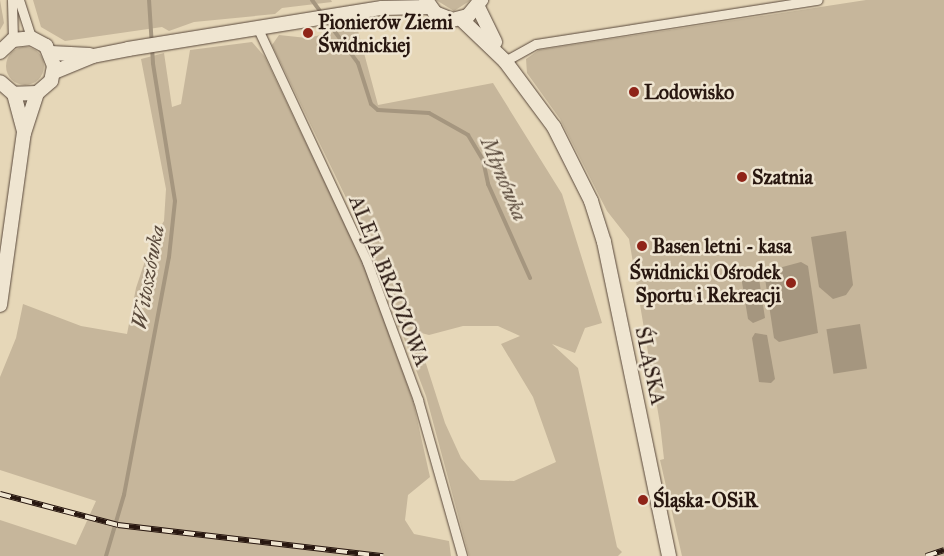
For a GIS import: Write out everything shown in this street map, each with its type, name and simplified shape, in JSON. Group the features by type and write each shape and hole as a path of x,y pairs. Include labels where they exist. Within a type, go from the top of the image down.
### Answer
{"street":[{"path":"12,0 13,40"},
{"path":"19,0 31,38 51,53 93,56"},
{"path":"382,8 399,0"},
{"path":"505,61 536,44 818,0"},
{"path":"0,305 24,132 37,93 54,72 93,56 128,49 382,8 428,3 443,18 461,19 480,3"},
{"name":"ŚLĄSKA","path":"480,3 505,61"},
{"name":"ŚLĄSKA","path":"461,19 505,61 554,127 599,225 670,556"},
{"name":"ALEJA BRZOZOWA","path":"258,29 371,271 418,400 454,536 462,556"},
{"path":"0,52 13,40 31,38"},
{"path":"51,53 54,72"},
{"path":"0,82 14,94 24,132"},
{"path":"14,94 37,93"}],"shaded area":[{"path":"0,0 4,23 0,30"},
{"path":"33,0 331,0 332,2 282,8 275,14 194,22 169,31 162,27 65,41 41,27"},
{"path":"436,0 471,0 454,11"},
{"name":"Świdnicki Ośrodek Sportu i Rekreacji","path":"866,0 944,0 944,556 682,556 660,460 664,459 660,424 629,239 607,211 560,119 527,73 526,59 539,50"},
{"path":"357,27 378,105 493,83 562,194 602,323 585,328 575,353 552,344 578,368 617,547 622,552 618,556 469,556 426,396 403,336 412,337 421,348 445,423 461,458 480,480 514,481 556,462 533,397 501,344 520,336 498,326 463,326 429,335 398,327 391,300 351,208 272,45 279,35 307,38"},
{"path":"252,42 265,57 364,265 413,401 430,477 408,495 405,520 414,534 449,541 451,556 0,556 0,520 76,545 96,501 0,470 0,377 16,338 23,304 81,326 127,334 136,288 152,240 164,221 166,189 141,59 164,53 172,107 181,104 190,50"},
{"path":"25,47 38,53 44,66 38,79 25,85 12,79 6,66 12,53"},
{"path":"846,231 853,285 846,295 833,299 819,287 811,237"},
{"path":"801,262 808,266 818,333 779,342 774,338 764,272"},
{"path":"753,269 758,272 765,318 753,323 748,319 741,276"},
{"path":"860,324 867,368 833,374 826,329"},
{"path":"755,333 767,335 775,379 771,383 759,382 752,338"}],"waterway":[{"name":"Witoszówka","path":"106,556 124,495 169,257 175,201 153,63 149,0"},
{"name":"Młynówka","path":"312,0 323,15"},
{"name":"Młynówka","path":"327,21 358,63 371,104 378,110 429,113 468,135 483,160 488,184 530,278"}],"railway":[{"path":"0,494 118,525 383,556"},
{"path":"926,556 944,550"}],"place":[{"name":"Pionierów Ziemi Świdnickiej","path":"308,33"},
{"name":"Lodowisko","path":"634,92"},
{"name":"Szatnia","path":"742,177"},
{"name":"Basen letni - kasa","path":"642,246"},
{"name":"Świdnicki Ośrodek Sportu i Rekreacji","path":"791,283"},
{"name":"Śląska-OSiR","path":"643,500"}]}
